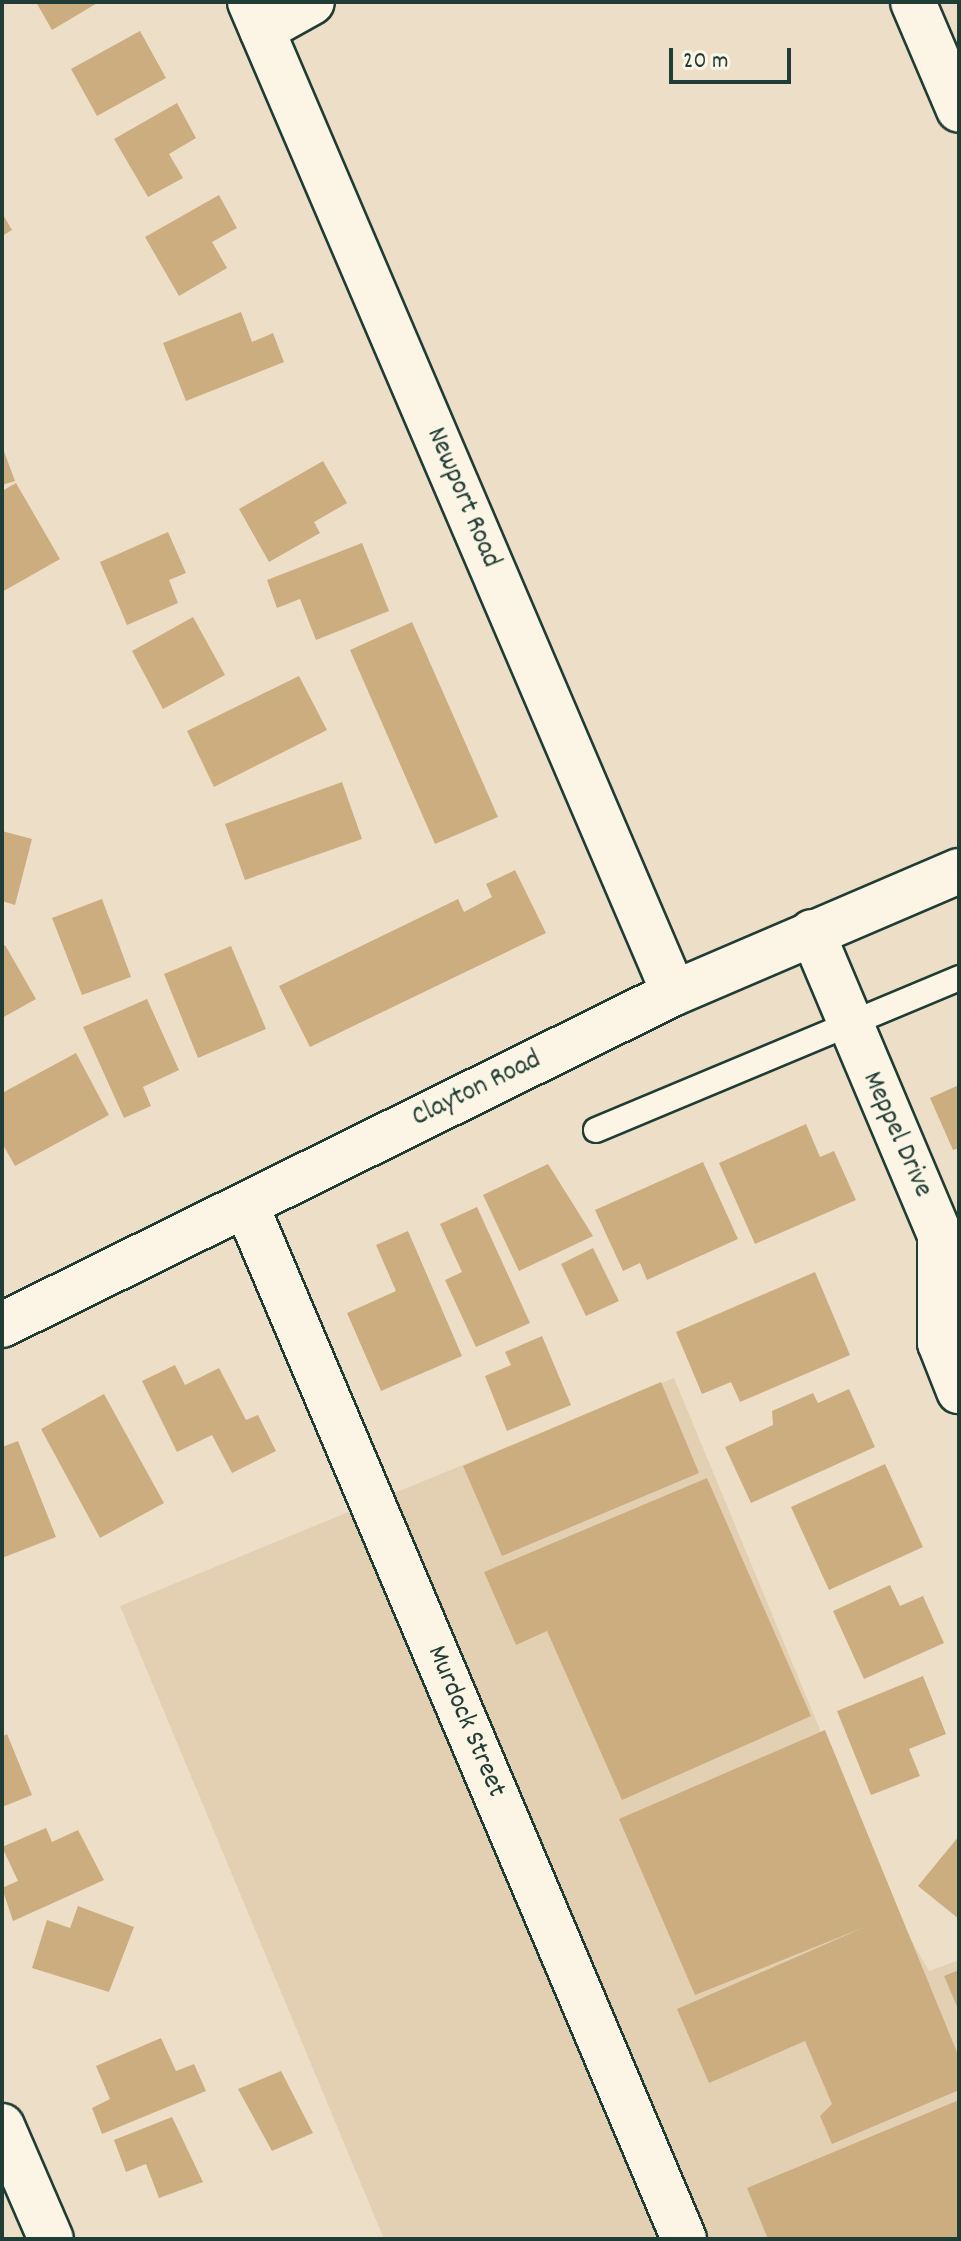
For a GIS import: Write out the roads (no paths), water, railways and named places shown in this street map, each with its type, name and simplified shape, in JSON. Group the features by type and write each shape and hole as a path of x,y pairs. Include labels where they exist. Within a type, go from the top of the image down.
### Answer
{"street":[{"path":"256,16 312,2"},
{"path":"913,2 959,110"},
{"name":"Newport Road","path":"256,16 674,993"},
{"name":"Clayton Road","path":"4,1317 246,1205 674,993 959,871"},
{"name":"Meppel Drive","path":"812,932 848,1024 940,1235 940,1343 959,1391"},
{"name":"Murdock Street","path":"246,1205 684,2239"},
{"path":"2,2126 51,2239"}],"lane":[{"path":"596,1130 959,978"}]}
